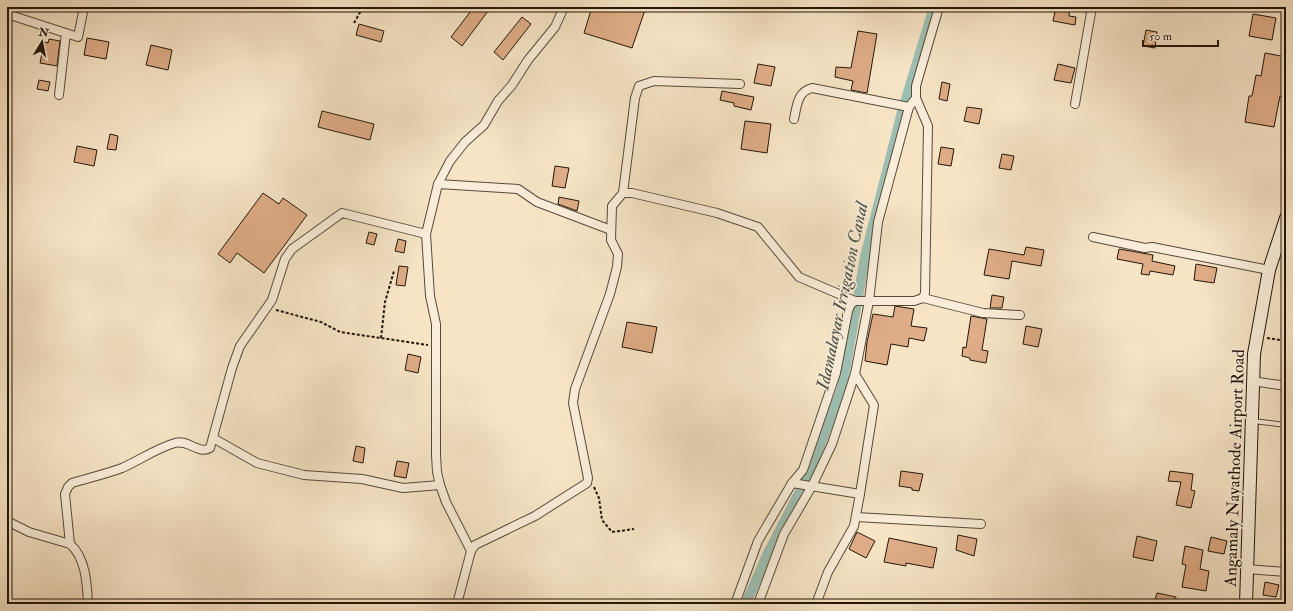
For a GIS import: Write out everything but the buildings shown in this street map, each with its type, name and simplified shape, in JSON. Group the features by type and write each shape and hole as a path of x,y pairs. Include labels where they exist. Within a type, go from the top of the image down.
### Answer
{"main road":[{"name":"Angamaly Nayathode Airport Road","path":"1246,604 1254,354 1269,270 1286,218"}],"street":[{"path":"7,14 78,36 84,7"},
{"path":"471,551 446,502 437,472 436,324 430,296 426,234 438,184 450,162 465,142 484,125 498,102 512,85 528,60 556,26 564,7"},
{"path":"924,298 926,292 928,126 916,98 916,86 939,7"},
{"path":"1075,104 1092,7"},
{"path":"59,95 66,33"},
{"path":"457,604 471,551 480,542 535,516 584,487 587,483 588,478 573,404 577,383 610,294 617,267 618,254 610,240 612,206 623,193 635,98 639,86 654,81 740,84"},
{"path":"794,120 799,96 805,90 812,88 909,106"},
{"path":"758,604 784,534 812,486 832,444 855,374 869,301 878,222 909,106 916,98"},
{"path":"438,184 518,189 537,202 611,230"},
{"path":"623,193 632,193 717,213 758,227 799,277 855,301 914,301 924,298 983,313 1020,315"},
{"path":"70,544 65,494 68,487 72,483 121,468 174,443 188,443 206,450 210,448 232,368 240,346 267,307 277,288 282,266 288,254 342,213 426,234"},
{"path":"1093,237 1145,248 1152,247 1269,270"},
{"path":"735,604 758,541 792,483 803,470 836,373 848,311 851,304 855,301"},
{"path":"816,604 828,572 854,526 860,494 874,405 855,374"},
{"path":"1252,381 1286,386"},
{"path":"213,438 257,463 304,475 362,479 403,488 440,485"},
{"path":"792,483 860,494"},
{"path":"856,517 981,524"},
{"path":"7,522 29,532 70,544 79,554 87,581 88,604"},
{"path":"1247,569 1286,572"}],"lane":[{"path":"1251,420 1286,425"}],"path":[{"path":"354,23 363,7"},
{"path":"381,338 385,302 394,270"},
{"path":"267,307 321,322 340,332 404,343 436,346"},
{"path":"1258,336 1286,341"},
{"path":"588,478 599,498 602,520 612,532 634,529"}],"waterway":[{"name":"Idamalayar Irrigation Canal","path":"746,604 767,555 810,472 842,388 865,257 902,112 934,7"}]}
